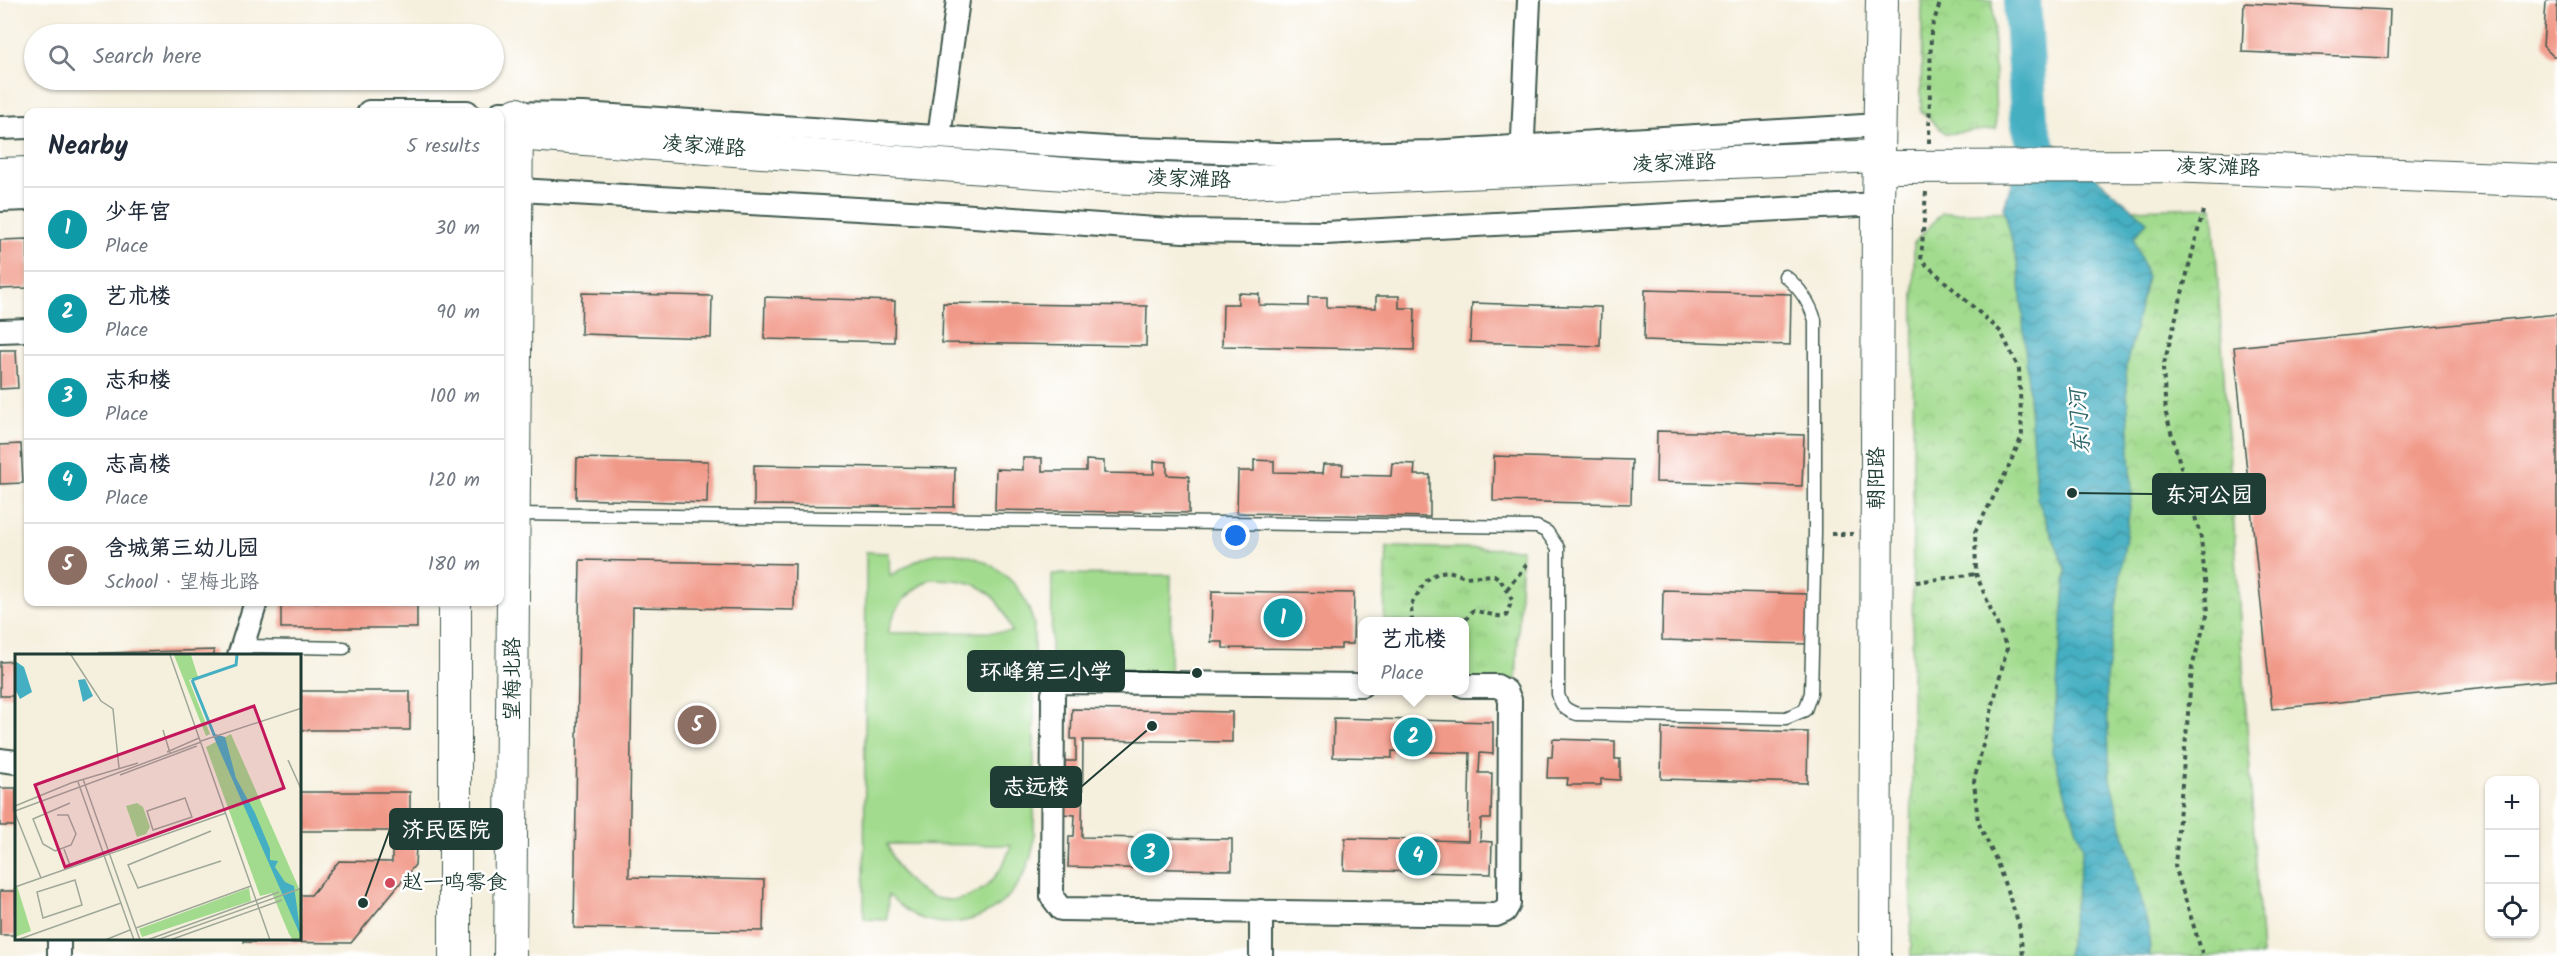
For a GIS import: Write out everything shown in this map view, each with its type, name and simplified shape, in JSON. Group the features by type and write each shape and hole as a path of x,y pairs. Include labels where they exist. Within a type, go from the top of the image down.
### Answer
{"main road":[{"name":"朝阳路","path":"1875,956 1882,0"},
{"name":"凌家滩路","path":"508,134 1107,177 1242,182 1522,159 1879,176"},
{"name":"凌家滩路","path":"508,134 1094,198 1242,204 1879,176 1928,165 2169,166 2557,182"},
{"name":"望梅北路","path":"508,134 514,514 510,956"},
{"path":"0,152 24,151"},
{"path":"0,174 24,173"},
{"path":"455,606 455,956"}],"street":[{"path":"939,137 958,0"},
{"path":"1522,159 1529,0"},
{"path":"508,134 583,114 1118,149 1284,155 1431,152 1522,159 1880,124"},
{"path":"0,128 24,127"},
{"path":"508,190 934,213 1183,231 1325,233 1879,176"},
{"path":"0,200 24,199"},
{"path":"0,331 24,330"},
{"path":"241,651 255,606"},
{"path":"1358,685 1063,682 1056,686 1053,694 1052,897 1054,902 1061,909 1496,915 1505,911 1509,904 1510,700 1506,691 1497,686 1469,686"},
{"path":"0,760 15,762"},
{"path":"1261,911 1261,956"},
{"path":"58,956 59,941"}],"lane":[{"path":"514,514 1537,527 1547,532 1558,548 1558,694 1560,704 1568,711 1577,714 1786,718 1805,710 1811,693 1815,533 1815,320 1811,306 1803,294 1785,276"},
{"path":"241,651 344,648"}],"path":[{"path":"1941,0 1931,30 1928,165 1921,260 2001,332 2019,369 2022,436 2003,479 1975,532 1976,574 2007,648 1974,781 1978,822 1996,860 2019,924 2023,956"},
{"path":"2203,211 2163,368 2166,414 2201,538 2208,612 2192,667 2175,866 2203,956"},
{"path":"1815,533 1877,534"},
{"path":"1507,589 1528,563"},
{"path":"1412,617 1412,605 1422,587 1429,578 1440,572 1449,571 1465,577 1494,575 1500,579 1512,600 1506,616 1499,617 1486,611 1472,611 1467,617"},
{"path":"1916,582 1976,574"}],"green space":[{"path":"1922,0 1993,0 1996,129 1946,134 1921,111"},
{"path":"2213,207 2262,956 1911,956 1914,243 1942,213"},
{"path":"1387,547 1522,549 1516,681 1469,681 1469,617 1384,617"},
{"path":"866,552 889,553 890,576 922,558 939,553 976,558 998,569 1016,586 1025,599 1034,624 1034,841 1030,861 1011,894 997,907 981,916 963,922 944,923 923,919 909,912 888,895 887,920 864,919","holes":["930,579 960,581 982,588 999,604 1012,632 888,633 894,615 903,601","887,844 1011,845 1000,869 985,887 968,897 949,900 931,896 913,885 898,868"]},
{"path":"1052,574 1171,575 1170,678 1051,677"}],"water":[{"path":"2029,120 2147,221 2134,238 2147,277 2126,367 2132,493 2106,680 2110,779 2149,931 2150,956 2067,956 2083,848 2052,752 2066,570 2037,498 2019,271 2004,208"}],"building":[{"path":"2548,0 2557,0 2557,56 2553,56 2543,46"},
{"path":"2244,3 2390,10 2388,58 2242,52"},
{"path":"24,239 24,288 0,289 0,240"},
{"path":"1645,290 1791,294 1790,345 1644,340"},
{"path":"582,293 712,296 711,338 581,334"},
{"path":"1238,293 1259,294 1259,305 1308,306 1308,297 1327,297 1327,307 1376,308 1376,296 1399,296 1399,308 1415,308 1414,350 1222,346 1223,304 1238,304"},
{"path":"765,297 895,301 894,342 764,339"},
{"path":"943,303 1147,306 1146,346 942,343"},
{"path":"1472,303 1601,307 1600,346 1470,342"},
{"path":"2557,314 2557,680 2272,709 2234,347"},
{"path":"0,350 16,350 18,388 0,389"},
{"path":"1657,431 1804,435 1802,486 1656,482"},
{"path":"21,444 23,483 0,484 0,445"},
{"path":"1494,456 1632,460 1631,504 1493,501"},
{"path":"577,458 708,461 707,503 576,499"},
{"path":"1023,458 1042,458 1042,471 1086,471 1086,460 1104,461 1104,473 1154,474 1154,461 1167,462 1167,475 1189,476 1189,513 995,510 996,469 1023,470"},
{"path":"1254,460 1274,461 1274,472 1323,473 1324,464 1343,464 1342,475 1391,476 1392,463 1415,464 1414,475 1430,475 1430,517 1237,513 1238,471 1254,471"},
{"path":"754,465 955,468 954,507 754,505"},
{"path":"580,560 795,564 794,610 633,607 629,877 764,880 763,931 574,928"},
{"path":"1663,590 1809,594 1808,644 1662,640"},
{"path":"1212,591 1354,593 1353,644 1341,644 1341,649 1223,648 1223,642 1211,642"},
{"path":"281,606 417,606 417,628 281,628"},
{"path":"214,650 214,654 68,654"},
{"path":"15,661 15,696 0,696 0,662"},
{"path":"302,691 410,691 410,730 302,730"},
{"path":"1072,709 1232,712 1232,742 1083,740 1082,837 1232,839 1232,870 1068,867 1069,836 1074,836 1075,815 1064,814 1065,761 1076,761 1076,739 1071,739"},
{"path":"1334,718 1493,722 1493,754 1480,753 1479,773 1492,773 1491,819 1481,819 1480,841 1492,842 1491,874 1344,870 1345,838 1468,841 1470,753 1392,751 1392,758 1333,757"},
{"path":"1662,728 1808,732 1807,783 1661,779"},
{"path":"1553,739 1615,741 1615,759 1620,759 1620,780 1601,779 1601,785 1567,785 1568,778 1547,778 1548,757 1552,757"},
{"path":"0,788 15,788 15,826 0,826"},
{"path":"302,792 410,792 410,831 302,831"},
{"path":"392,847 416,847 415,865 351,943 244,942 302,941 302,895 311,895 339,861 392,862"},
{"path":"0,891 15,891 15,935 0,935"}],"waterway":[{"name":"东门河","path":"2022,0 2029,120 2043,171"}],"place":[{"name":"东河公园","path":"2072,493"},
{"name":"少年宫","path":"1283,618"},
{"name":"环峰第三小学","path":"1197,673"},
{"name":"含城第三幼儿园","path":"697,725"},
{"name":"志远楼","path":"1152,726"},
{"name":"艺术楼","path":"1413,737"},
{"name":"志和楼","path":"1150,853"},
{"name":"志高楼","path":"1418,856"},
{"name":"赵一鸣零食","path":"390,883"},
{"name":"济民医院","path":"363,903"}]}
